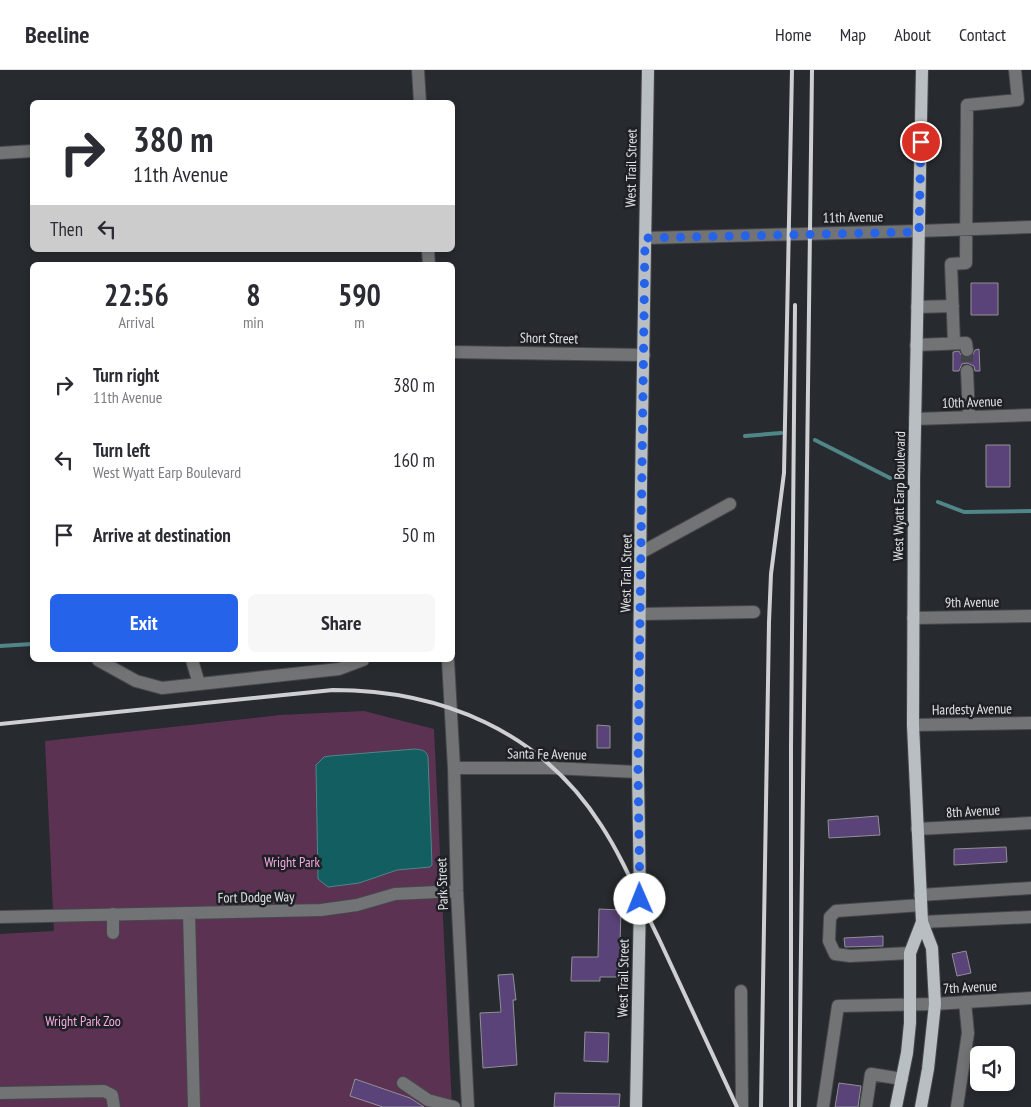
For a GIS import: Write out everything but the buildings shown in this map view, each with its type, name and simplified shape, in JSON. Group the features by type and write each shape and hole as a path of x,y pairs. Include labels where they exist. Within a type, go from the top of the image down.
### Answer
{"main road":[{"name":"West Trail Street","path":"636,1107 640,899 638,772 648,70"},
{"name":"West Wyatt Earp Boulevard","path":"922,70 916,345 913,725 920,900 922,922 932,948 935,1004 923,1106"},
{"name":"West Wyatt Earp Boulevard","path":"896,1107 907,1053 912,1004 910,953 922,922"}],"street":[{"path":"418,70 420,100"},
{"path":"954,343 951,264 966,263 967,104 1018,100 1015,70"},
{"path":"0,152 30,151"},
{"name":"11th Avenue","path":"645,238 919,232 1031,227"},
{"path":"917,307 953,306"},
{"path":"916,345 966,343 966,350"},
{"name":"Short Street","path":"455,352 644,355"},
{"path":"967,371 968,417"},
{"name":"10th Avenue","path":"915,418 1031,415"},
{"path":"642,552 730,504"},
{"path":"640,614 754,612"},
{"name":"9th Avenue","path":"913,618 1031,616"},
{"path":"102,662 136,681 162,688 339,669 358,662"},
{"path":"193,662 199,684"},
{"name":"Park Street","path":"448,662 468,1107"},
{"name":"Hardesty Avenue","path":"913,725 1031,722"},
{"name":"Santa Fe Avenue","path":"454,768 552,768 638,772"},
{"name":"8th Avenue","path":"917,829 1031,823"},
{"path":"910,953 850,956 835,954 829,941 830,917 836,911 1031,888"},
{"name":"Fort Dodge Way","path":"0,917 321,910 357,904 395,894 457,891"},
{"path":"189,913 194,1107"},
{"path":"113,914 113,934"},
{"path":"922,922 1031,917"},
{"path":"741,991 742,1107"},
{"name":"7th Avenue","path":"823,1107 838,1006 935,1004 1031,998"},
{"path":"957,1107 968,1033 965,1002"},
{"path":"866,1107 871,1074 902,1079"},
{"path":"403,1083 428,1100 454,1107"},
{"path":"1,1093 104,1091 112,1096 114,1107"}],"green space":[{"name":"Wright Park","path":"364,711 434,729 452,1107 0,1107 0,934 54,931 45,741 280,715"}],"water":[{"path":"422,750 428,757 432,865 430,867 397,870 359,883 328,887 318,879 316,765 324,757 330,756"}],"waterway":[{"path":"745,436 781,433"},
{"path":"815,440 890,478"},
{"path":"938,502 964,512 1031,511"},
{"path":"0,646 30,644"}],"tunnel":[{"path":"967,350 967,371"}],"railway":[{"path":"761,1107 769,622 771,574 784,473 792,70"},
{"path":"799,1107 812,70"},
{"path":"791,1107 791,746 795,305"},
{"path":"0,724 333,690 373,692 412,698 449,708 485,722 518,741 549,764 577,792 601,825 631,881 737,1107"}],"route":[{"path":"640,899 638,772 645,238 919,232 921,142"}],"park label":[{"name":"Wright Park Zoo","path":"83,1021"}]}
